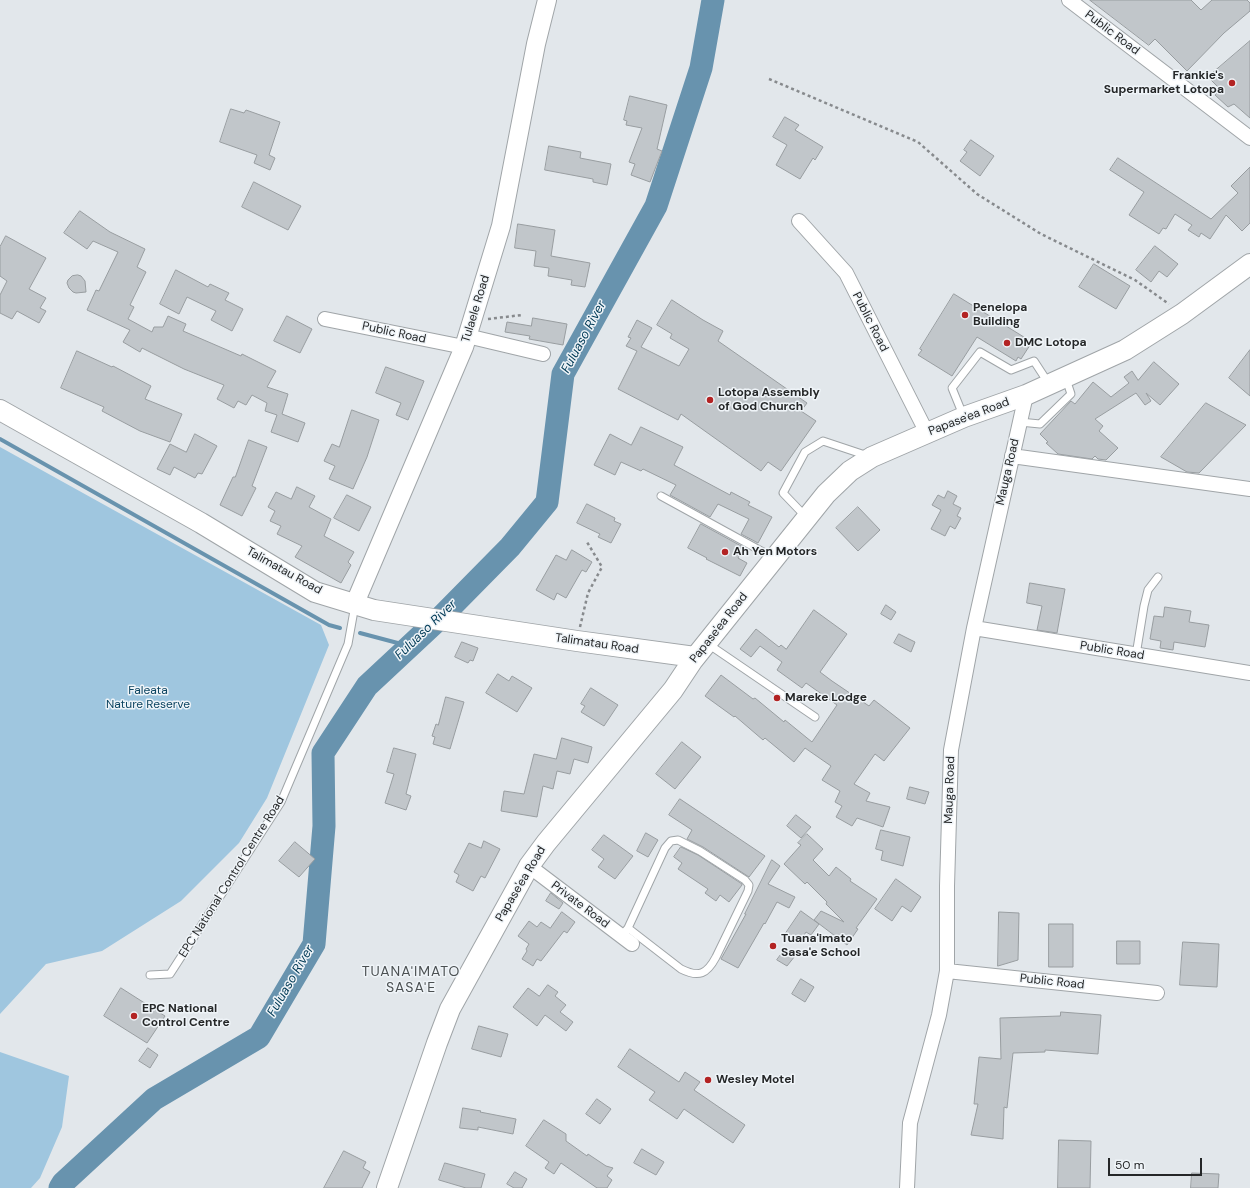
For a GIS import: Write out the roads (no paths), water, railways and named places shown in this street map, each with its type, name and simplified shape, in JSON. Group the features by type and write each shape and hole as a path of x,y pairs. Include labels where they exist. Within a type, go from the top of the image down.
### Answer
{"main road":[{"name":"Papase'ea Road","path":"387,1188 450,1009 529,866 546,843 673,690 701,650 806,517 826,494 850,471 872,457 964,417 1026,395 1125,350 1182,314 1250,264"},
{"name":"Talimatau Road","path":"0,410 201,523 315,592 374,610 577,641 701,650"}],"street":[{"name":"Tulaele Road","path":"355,603 468,335 502,226 536,44 547,0"},
{"name":"Public Road","path":"1069,0 1250,138"},
{"name":"Public Road","path":"799,221 846,273 927,433"},
{"name":"Public Road","path":"325,319 468,335 543,354"},
{"name":"Mauga Road","path":"907,1188 910,1123 939,1015 947,971 947,886 951,750 974,628 1026,395"},
{"path":"1012,456 1250,489"},
{"name":"Public Road","path":"974,628 1250,673"},
{"name":"Private Road","path":"529,866 627,936"},
{"name":"Public Road","path":"947,971 1157,993"}],"lane":[{"path":"964,417 952,388 980,352 1011,370 1034,361 1071,394 1040,424 1020,422"},
{"path":"806,517 784,493 805,452 823,441 872,457"},
{"path":"661,496 774,558"},
{"path":"1136,655 1148,590 1158,577"},
{"name":"EPC National Control Centre Road","path":"150,975 170,974 281,802 348,644 355,603"},
{"path":"701,650 815,717"},
{"path":"671,840 678,840 700,851 745,880 749,885 748,891 716,957 711,966 705,972 699,974 690,973 681,969 627,936 665,848 671,840"}],"waterway":[{"name":"Fuluaso River","path":"60,1188 63,1183 154,1099 259,1037 314,944 324,826 323,753 367,686 441,617 510,547 547,502 563,374 656,206 701,68 713,0"},
{"path":"0,439 329,625 340,628"},
{"path":"360,633 409,646"}],"place":[{"name":"Frankie's Supermarket Lotopa","path":"1232,83"},
{"name":"Penelopa Building","path":"965,315"},
{"name":"DMC Lotopa","path":"1007,343"},
{"name":"Lotopa Assembly of God Church","path":"710,400"},
{"name":"Ah Yen Motors","path":"725,552"},
{"name":"Mareke Lodge","path":"777,698"},
{"name":"Tuana'imato Sasa'e School","path":"773,946"},
{"name":"EPC National Control Centre","path":"134,1016"},
{"name":"Wesley Motel","path":"708,1080"}],"district":[{"name":"TUANA'IMATO SASA'E","path":"411,980"}],"park label":[{"name":"Faleata Nature Reserve","path":"148,698"}]}
